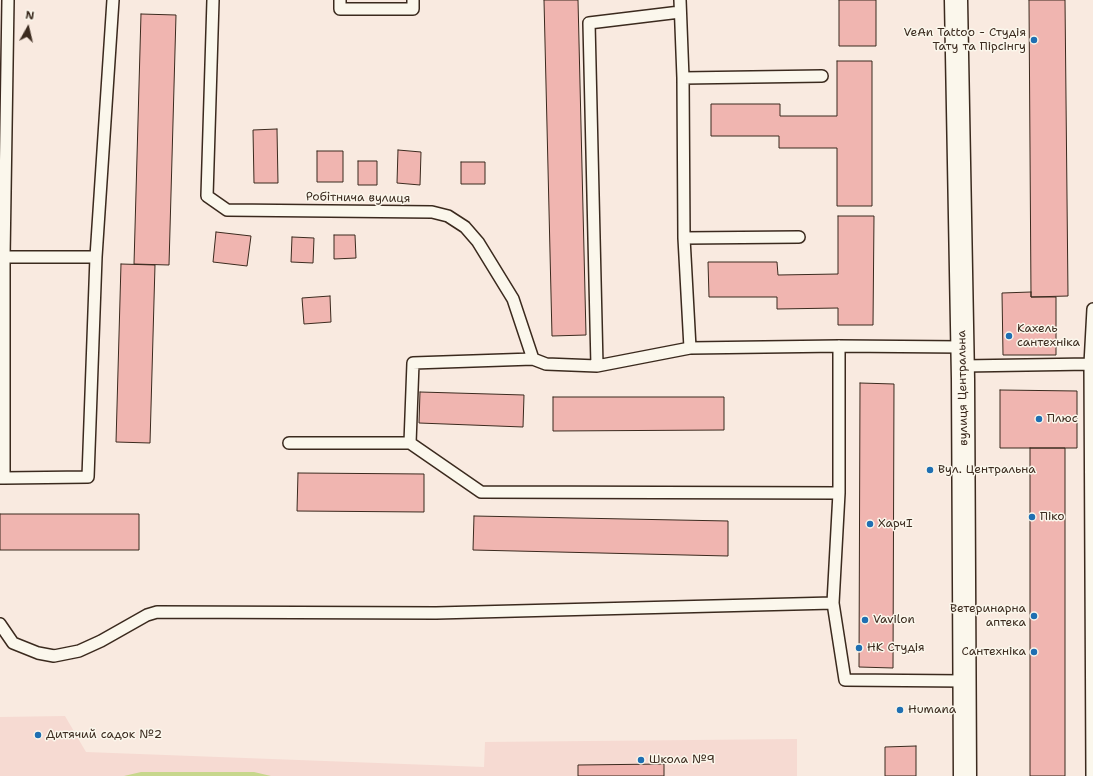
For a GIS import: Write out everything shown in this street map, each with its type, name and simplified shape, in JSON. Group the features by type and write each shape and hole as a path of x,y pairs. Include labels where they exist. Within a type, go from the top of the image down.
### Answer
{"street":[{"name":"вулиця Центральна","path":"956,0 963,356 965,776"}],"lane":[{"path":"8,0 2,478 88,477 96,257 113,0"},
{"name":"Робітнича вулиця","path":"214,0 207,196 227,210 432,212 448,216 465,226 478,242 513,299 533,359"},
{"path":"340,0 340,9 413,9 413,0"},
{"path":"680,0 683,78 684,238 690,348"},
{"path":"597,366 589,23 680,12"},
{"path":"683,78 822,76"},
{"path":"684,238 799,237"},
{"path":"4,257 96,257"},
{"path":"1092,776 1090,364 1093,309"},
{"path":"839,346 839,493 834,603 845,680 965,681"},
{"path":"410,443 413,363 533,359 546,364 597,366 690,348 839,346 1090,364"},
{"path":"288,442 410,443 481,492 839,493"},
{"path":"0,624 12,643 38,653 54,656 79,651 96,644 147,615 157,612 436,613 834,603"}],"shaded area":[{"name":"Школа №9","path":"65,716 86,752 484,767 485,742 797,739 797,776 0,776 0,717"}],"green space":[{"path":"141,772 254,772 271,776 124,776"}],"building":[{"path":"544,0 578,0 586,335 552,336"},
{"path":"839,0 876,0 876,46 839,46"},
{"path":"1029,0 1065,0 1068,296 1031,297"},
{"path":"141,14 176,15 169,265 134,264"},
{"path":"837,61 872,61 872,206 837,206 837,148 779,148 779,136 711,136 711,104 780,104 780,116 837,116"},
{"path":"277,129 278,183 254,183 253,130"},
{"path":"398,150 421,152 420,185 397,183"},
{"path":"317,151 343,151 343,182 317,182"},
{"path":"358,161 377,161 377,185 358,185"},
{"path":"461,162 485,162 485,184 461,184"},
{"path":"838,216 874,216 873,325 838,325 838,308 777,309 777,297 709,297 708,262 777,262 778,275 838,274"},
{"path":"216,232 251,236 247,266 213,262"},
{"path":"334,235 355,235 356,258 334,259"},
{"path":"292,237 314,238 313,263 291,262"},
{"path":"121,264 155,265 150,443 116,442"},
{"path":"1031,292 1031,297 1056,297 1056,355 1003,355 1002,293"},
{"path":"330,296 331,322 304,324 302,298"},
{"path":"860,383 894,384 893,668 859,667"},
{"name":"Плюс","path":"1000,390 1077,391 1077,448 1000,448"},
{"path":"420,392 524,395 523,427 419,423"},
{"path":"553,397 724,397 724,430 553,431"},
{"path":"1030,448 1065,448 1065,776 1030,776"},
{"path":"298,473 424,474 424,512 297,511"},
{"path":"0,514 139,514 139,550 0,550"},
{"path":"474,516 728,521 728,556 473,550"},
{"path":"916,746 916,776 885,776 885,747"},
{"name":"Школа №9","path":"664,764 664,776 578,776 578,765"}],"place":[{"name":"VeAn Tattoo - Студія Тату та Пірсінгу","path":"1034,40"},
{"name":"Кахель сантехніка","path":"1009,336"},
{"name":"Плюс","path":"1039,419"},
{"name":"Вул. Центральна","path":"930,470"},
{"name":"Піко","path":"1032,517"},
{"name":"ХарчI","path":"870,524"},
{"name":"Ветеринарна аптека","path":"1034,616"},
{"name":"Vavilon","path":"865,620"},
{"name":"НК Студія","path":"859,648"},
{"name":"Сантехніка","path":"1034,652"},
{"name":"Humana","path":"900,710"},
{"name":"Дитячий садок №2","path":"38,735"},
{"name":"Школа №9","path":"641,760"}]}
